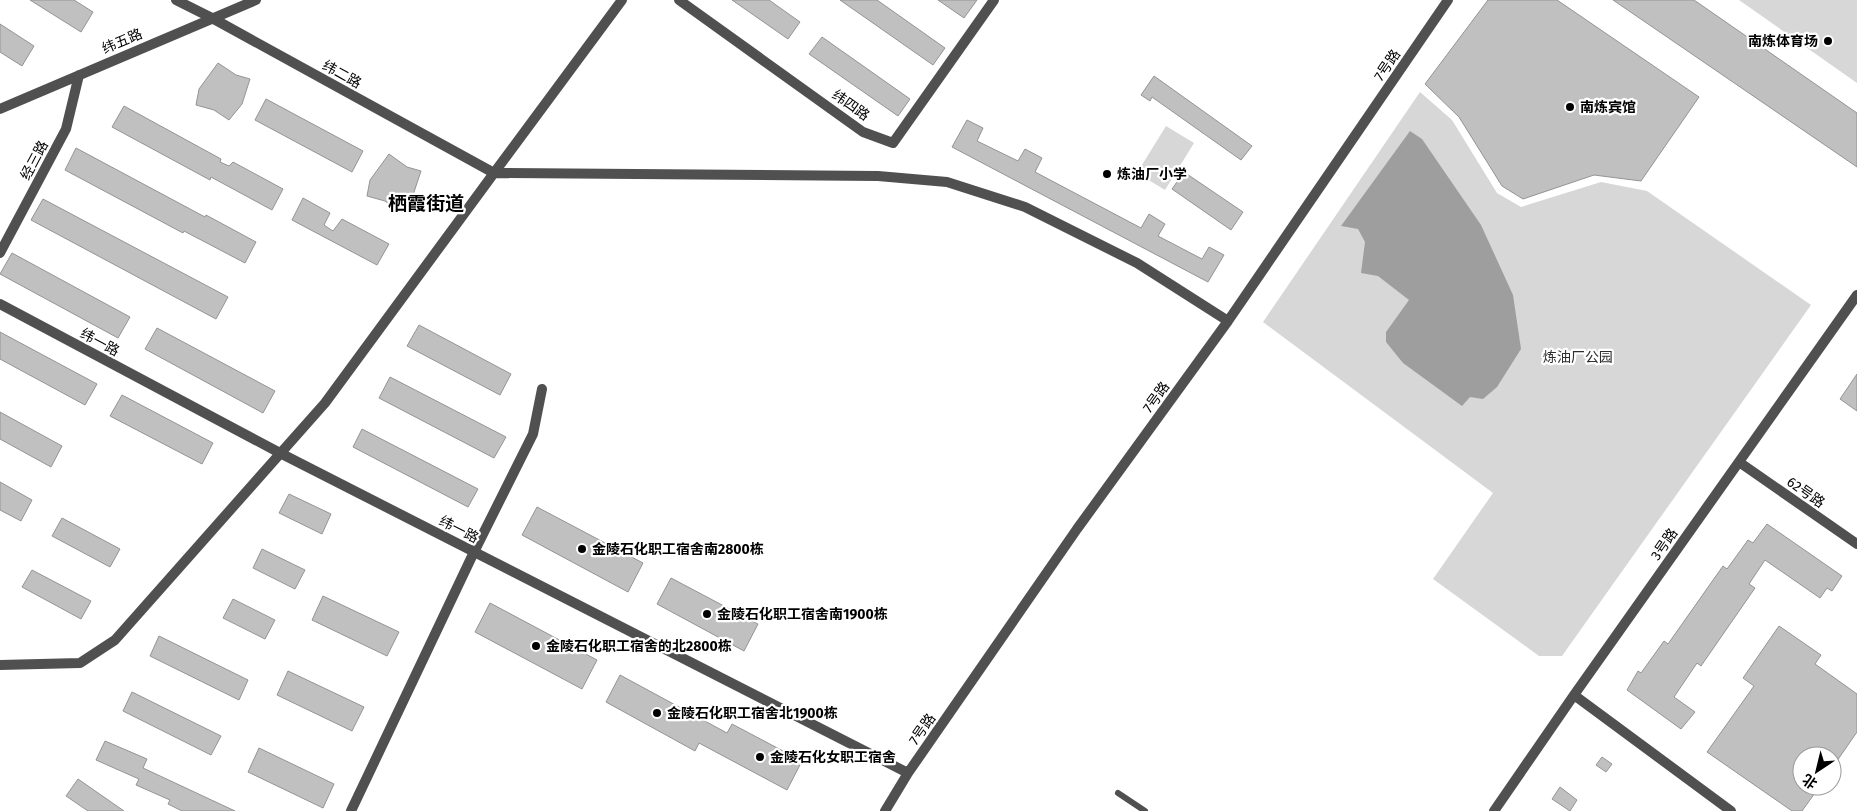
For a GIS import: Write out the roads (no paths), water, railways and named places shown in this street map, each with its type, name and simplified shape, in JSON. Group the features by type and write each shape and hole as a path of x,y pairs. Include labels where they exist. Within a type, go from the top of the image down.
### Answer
{"street":[{"name":"纬二路","path":"176,0 494,173"},
{"name":"纬五路","path":"0,109 256,0"},
{"path":"0,665 80,663 115,640 325,403 622,0"},
{"name":"纬四路","path":"679,0 863,132 893,142 994,0"},
{"name":"7号路","path":"885,811 908,773 1077,529 1228,321 1448,0"},
{"name":"经三路","path":"0,253 66,128 79,75"},
{"path":"494,173 878,176 947,182 1025,207 1137,263 1228,321"},
{"name":"3号路","path":"1494,811 1857,295"},
{"name":"纬一路","path":"0,304 280,454 908,773"},
{"path":"351,811 474,552 533,434 542,389"},
{"name":"62号路","path":"1739,462 1857,544"},
{"path":"1574,695 1731,811"}],"lane":[{"path":"1118,793 1145,811"}],"place":[{"name":"南炼体育场","path":"1828,41"},
{"name":"南炼宾馆","path":"1570,107"},
{"name":"炼油厂小学","path":"1107,174"},
{"name":"金陵石化职工宿舍南2800栋","path":"582,549"},
{"name":"金陵石化职工宿舍南1900栋","path":"707,614"},
{"name":"金陵石化职工宿舍的北2800栋","path":"536,646"},
{"name":"金陵石化职工宿舍北1900栋","path":"657,713"},
{"name":"金陵石化女职工宿舍","path":"760,757"}],"district":[{"name":"栖霞街道","path":"426,203"}],"park label":[{"name":"炼油厂公园","path":"1578,357"}]}
